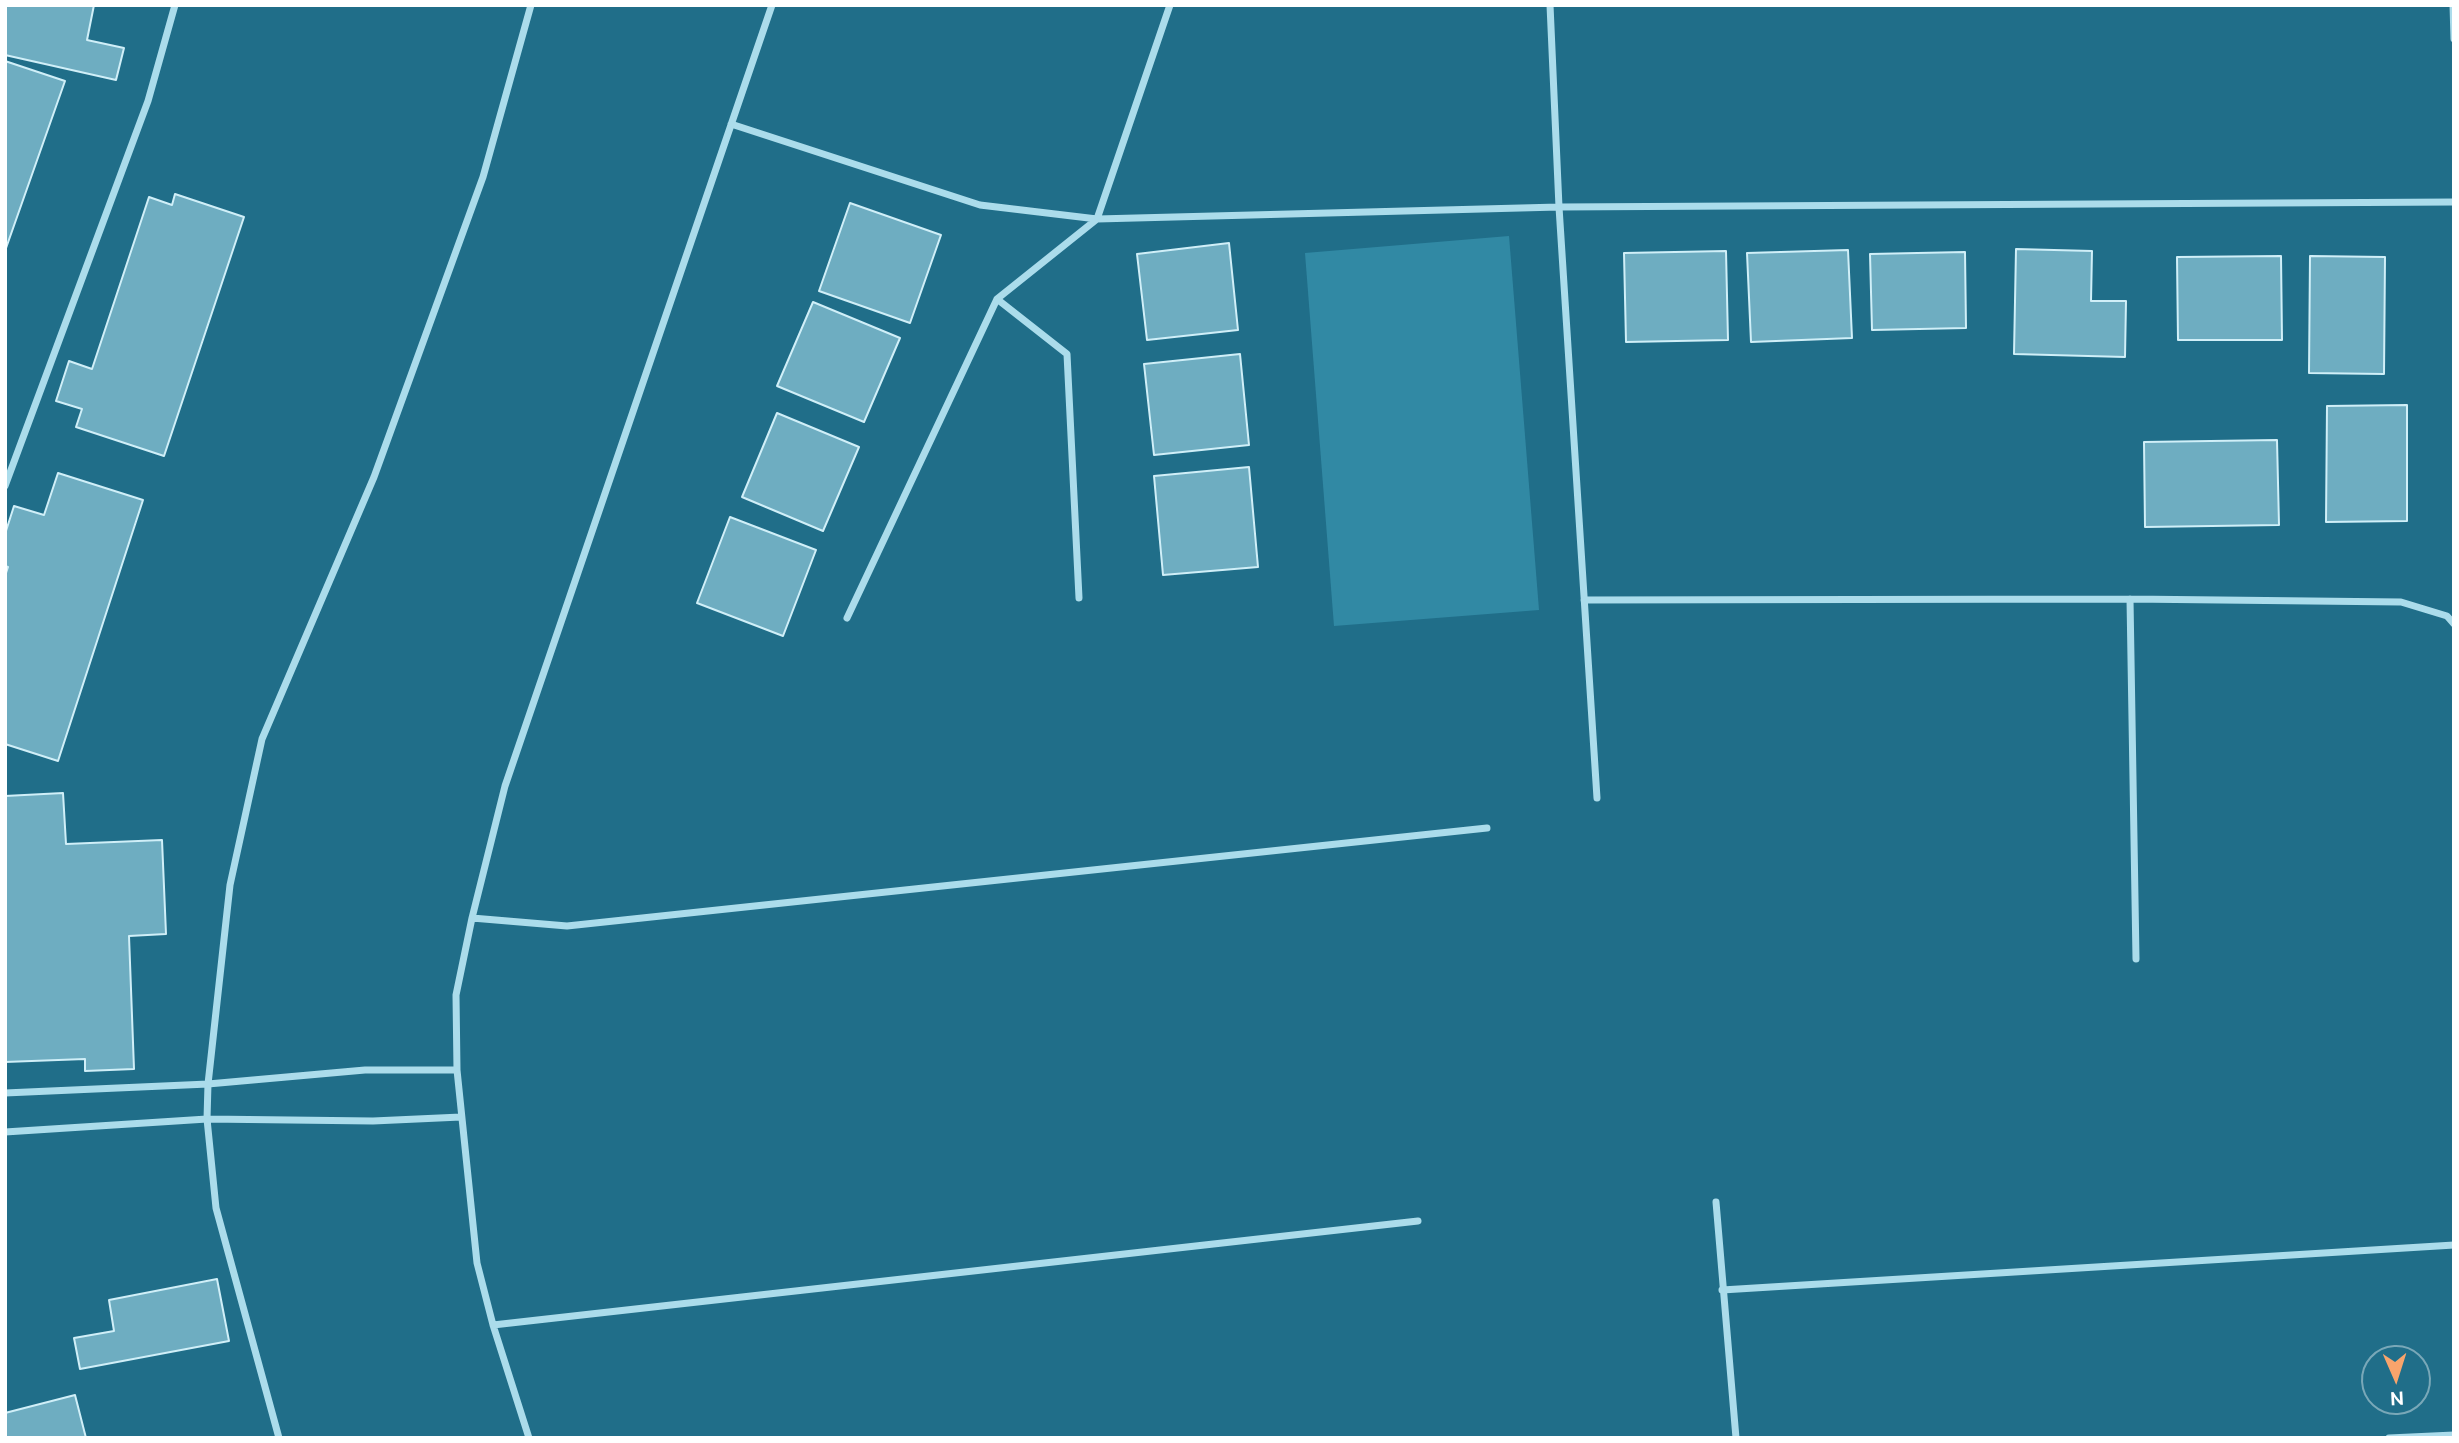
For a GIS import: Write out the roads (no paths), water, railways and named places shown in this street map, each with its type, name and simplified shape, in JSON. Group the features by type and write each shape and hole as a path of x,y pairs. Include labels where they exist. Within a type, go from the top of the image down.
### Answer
{"street":[{"path":"5,486 148,102 175,5"},
{"path":"279,1438 216,1208 207,1119 208,1084 230,885 262,739 374,477 483,177 531,5"},
{"path":"528,1438 477,1263 457,1070 456,995 505,786 772,5"},
{"path":"847,618 997,299 1097,219 1170,5"},
{"path":"1550,5 1559,207 1597,798"},
{"path":"2453,5 2454,39"},
{"path":"731,124 980,205 1097,219 1559,207 2454,202"},
{"path":"997,299 1067,354 1079,598"},
{"path":"1584,600 2130,599 2401,602 2447,616 2454,624"},
{"path":"2130,599 2136,959"},
{"path":"472,918 568,926 1487,828"},
{"path":"5,1093 208,1084 365,1070 457,1070"},
{"path":"5,1132 207,1119 373,1121 461,1117"},
{"path":"1716,1202 1736,1438"},
{"path":"493,1325 1418,1221"},
{"path":"1722,1290 2454,1245"},
{"path":"2389,1438 2454,1434"}]}
